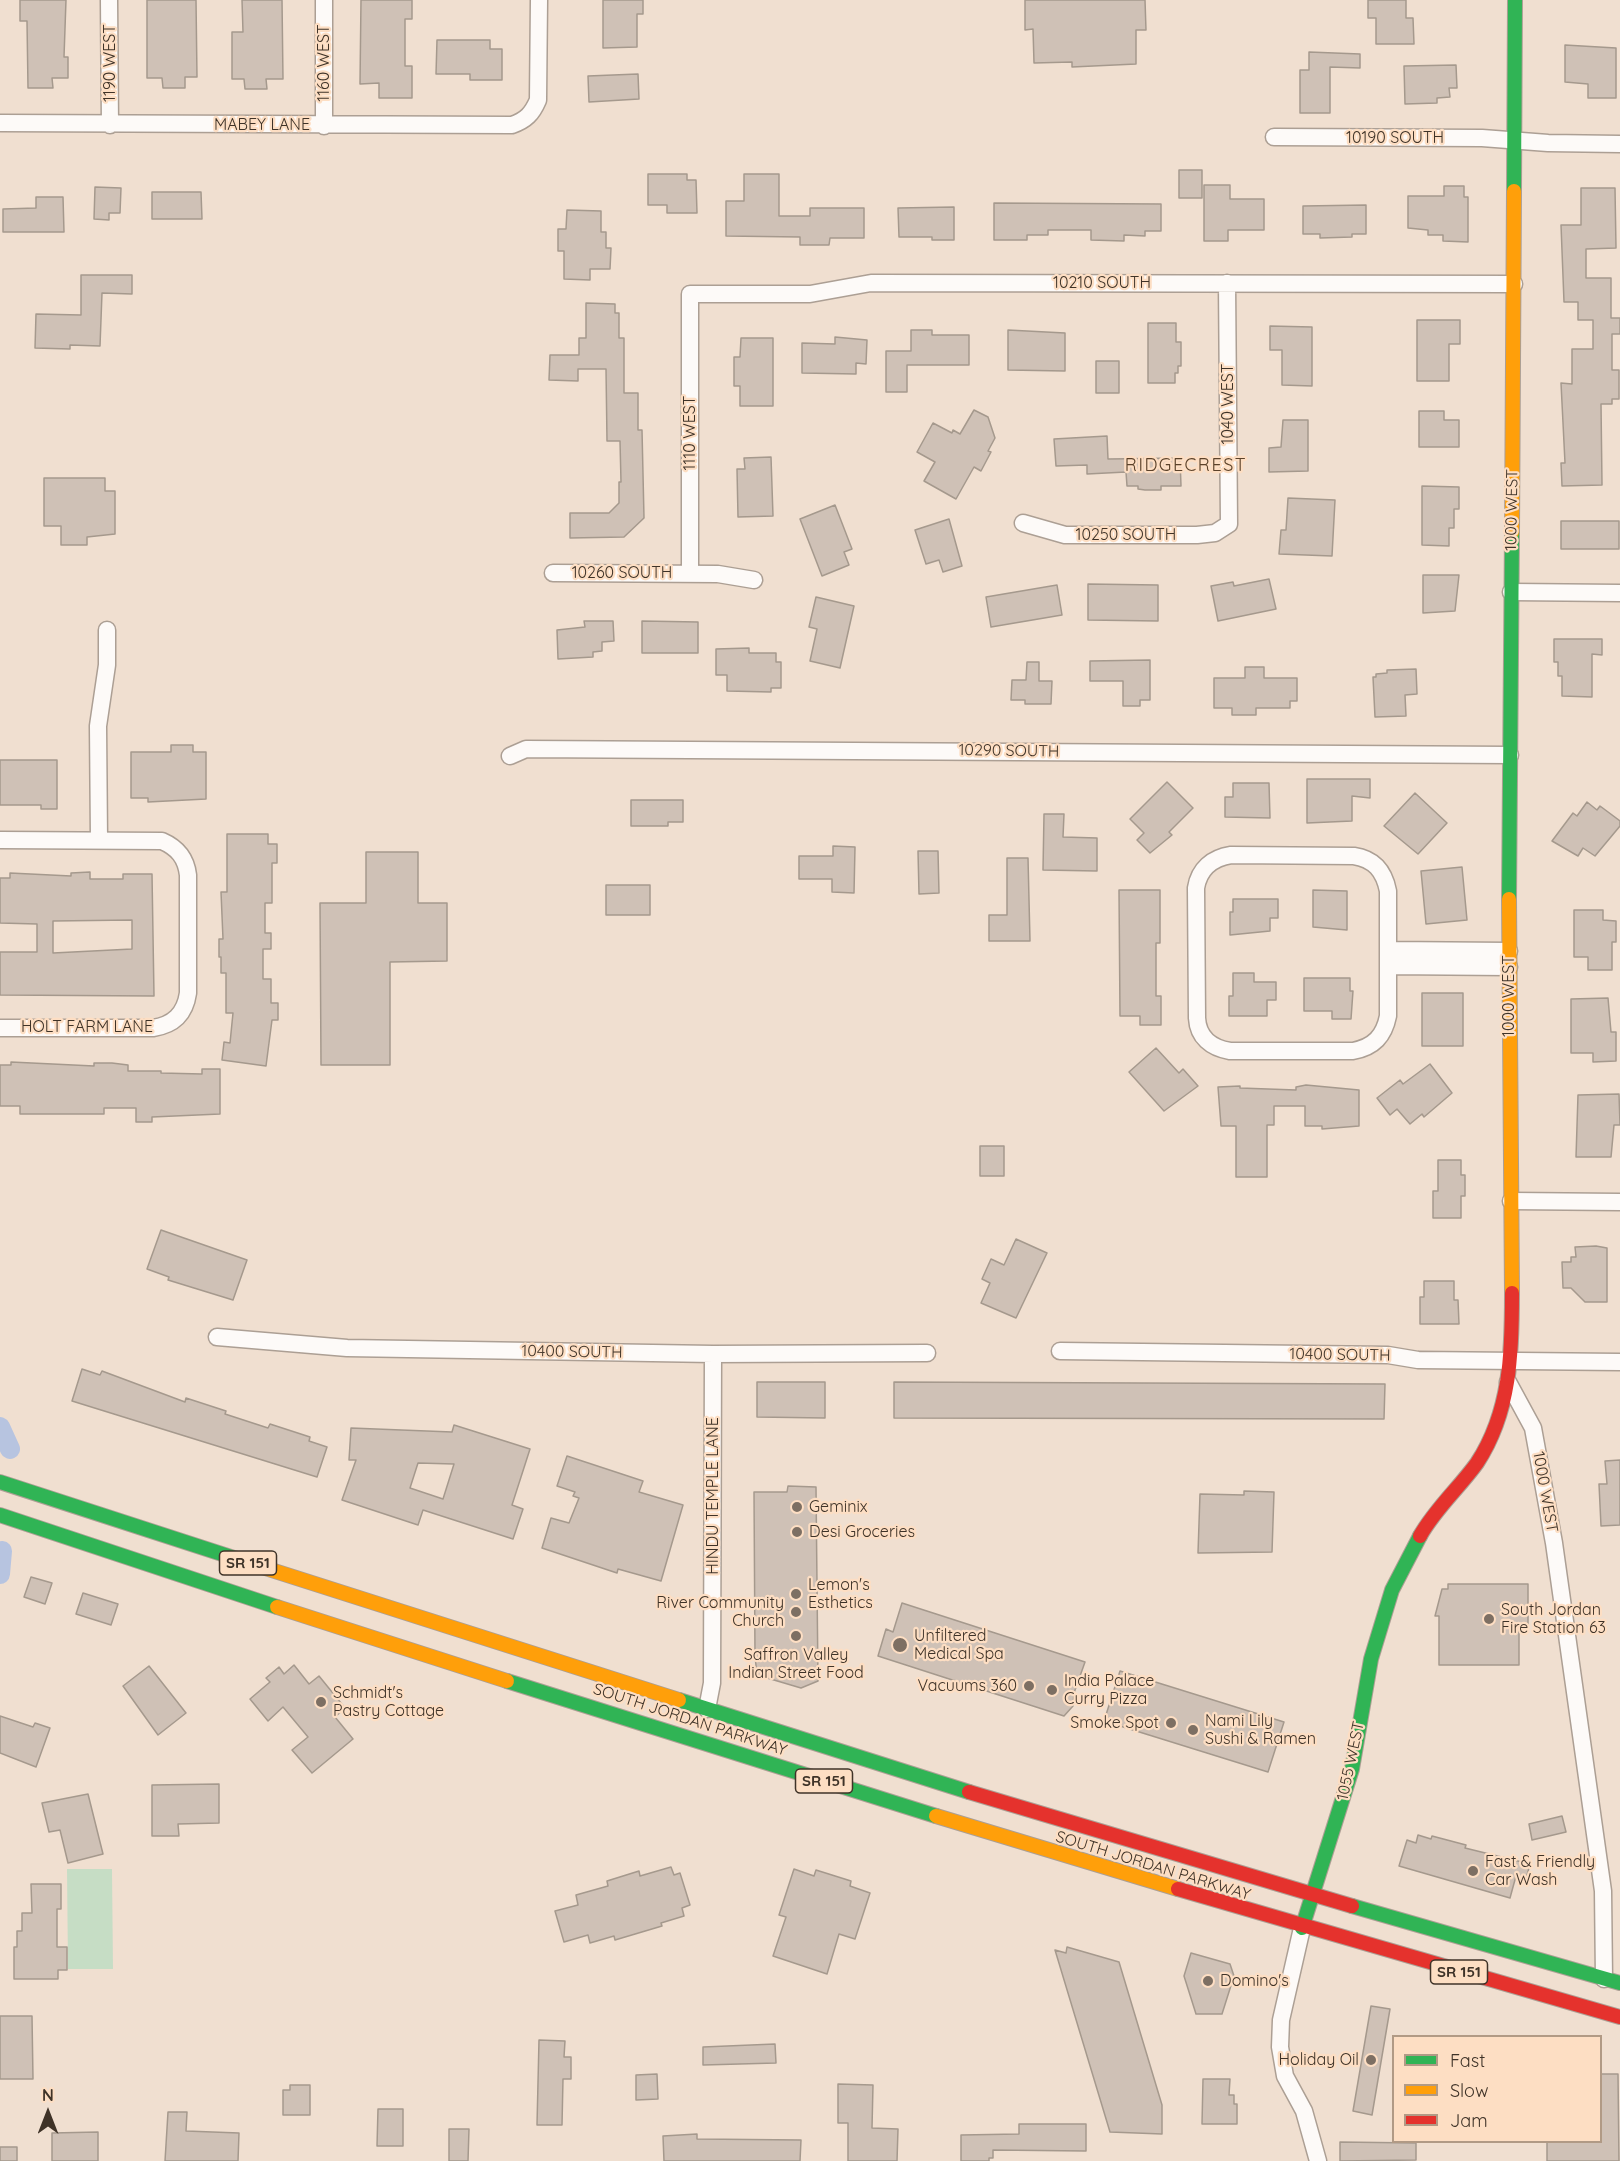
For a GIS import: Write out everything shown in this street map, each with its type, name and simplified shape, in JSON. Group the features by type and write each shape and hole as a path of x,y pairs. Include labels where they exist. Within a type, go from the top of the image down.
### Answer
{"main road":[{"name":"1000 WEST","path":"1508,1382 1512,1359 1509,959 1515,0"},
{"name":"1055 WEST","path":"1302,1928 1352,1769 1371,1659 1392,1590 1406,1559 1424,1530 1477,1462 1501,1410 1508,1382"},
{"name":"SOUTH JORDAN PARKWAY","path":"0,1482 707,1709 901,1789 1302,1928 1618,2017"},
{"name":"SOUTH JORDAN PARKWAY","path":"0,1515 262,1603 693,1738 901,1789 1084,1828 1613,1981"}],"street":[{"name":"1190 WEST","path":"109,0 110,125"},
{"name":"1160 WEST","path":"324,0 324,126"},
{"name":"MABEY LANE","path":"0,123 500,126 524,120 533,112 538,100 539,0"},
{"name":"10190 SOUTH","path":"1274,137 1482,138 1620,144"},
{"name":"10210 SOUTH","path":"690,294 810,294 871,284 1514,284"},
{"name":"1040 WEST","path":"1227,284 1229,524"},
{"name":"1110 WEST","path":"690,294 690,573"},
{"name":"10250 SOUTH","path":"1023,523 1065,535 1197,535 1215,532 1229,524"},
{"name":"10260 SOUTH","path":"553,573 690,573 718,574 754,580"},
{"path":"1511,592 1620,593"},
{"path":"0,840 99,840 98,726 107,664 107,630"},
{"name":"10290 SOUTH","path":"510,756 526,749 684,748 1510,755"},
{"name":"HOLT FARM LANE","path":"0,1028 153,1028 178,1018 187,1002 187,866 178,850 171,845 153,840 99,840"},
{"path":"1231,855 1354,856 1369,860 1376,865 1386,880 1388,958 1386,1026 1376,1042 1366,1049 1353,1052 1230,1051 1212,1045 1201,1033 1197,1018 1197,880 1206,867 1220,857 1231,855"},
{"path":"1388,958 1509,959"},
{"path":"1511,1201 1620,1202"},
{"name":"10400 SOUTH","path":"217,1337 326,1347 713,1354 927,1353"},
{"name":"10400 SOUTH","path":"1060,1351 1388,1354 1418,1360 1512,1359 1620,1362"},
{"name":"HINDU TEMPLE LANE","path":"707,1709 712,1683 713,1354"},
{"name":"1000 WEST","path":"1508,1382 1533,1428 1554,1543 1600,1869 1606,1947 1613,1981"},
{"name":"1055 WEST","path":"1302,1928 1281,2020 1280,2047 1285,2076 1304,2111 1318,2161"}],"green space":[{"path":"67,1869 112,1869 113,1969 68,1969"}],"building":[{"path":"20,0 66,0 64,57 68,57 68,78 52,78 53,88 28,88 27,21 20,21"},
{"path":"147,0 196,0 197,77 185,77 185,88 163,88 162,78 147,78"},
{"path":"242,0 282,0 283,79 266,79 267,89 245,89 244,79 232,79 232,32 243,32"},
{"path":"361,0 412,0 412,19 405,19 405,66 412,66 412,98 379,98 379,83 360,84"},
{"path":"603,0 643,0 643,14 637,14 637,47 603,48"},
{"path":"1025,0 1145,0 1146,30 1136,30 1136,64 1072,67 1072,62 1034,63 1033,29 1025,30"},
{"path":"1368,0 1406,0 1406,18 1413,18 1414,44 1376,44 1376,18 1368,18"},
{"path":"437,40 490,40 490,49 502,49 502,80 470,80 470,74 436,74"},
{"path":"1565,45 1616,48 1616,98 1588,98 1588,84 1565,82"},
{"path":"1309,52 1360,54 1360,68 1330,67 1330,113 1300,113 1300,70 1309,70"},
{"path":"1456,65 1457,88 1449,88 1450,97 1437,98 1437,103 1405,104 1404,66"},
{"path":"638,74 639,99 589,102 588,76"},
{"path":"1179,170 1202,170 1202,198 1179,198"},
{"path":"648,174 687,174 687,180 696,180 697,213 667,213 667,205 648,205"},
{"path":"744,174 779,174 779,216 810,216 810,208 864,208 864,238 830,238 829,245 800,245 800,237 726,236 726,201 744,201"},
{"path":"1204,185 1230,185 1230,199 1264,199 1264,230 1228,230 1228,241 1204,241"},
{"path":"1444,186 1464,186 1464,197 1468,197 1468,242 1443,241 1443,235 1428,235 1428,230 1408,228 1408,196 1444,196"},
{"path":"95,187 121,188 120,213 109,213 109,220 94,219"},
{"path":"1581,188 1615,188 1616,248 1586,249 1586,278 1611,278 1611,318 1620,318 1620,334 1612,334 1612,370 1619,370 1619,399 1612,399 1612,404 1601,404 1602,485 1562,486 1561,463 1565,463 1561,383 1572,384 1572,349 1593,349 1593,320 1578,320 1578,302 1564,302 1561,225 1581,225"},
{"path":"152,192 201,192 202,219 152,219"},
{"path":"36,197 63,197 64,232 3,232 3,209 36,208"},
{"path":"994,203 1161,204 1161,231 1145,231 1145,236 1124,235 1124,241 1091,240 1091,230 1048,230 1048,235 1027,235 1027,240 994,240"},
{"path":"1366,205 1366,234 1320,238 1320,234 1303,234 1303,206"},
{"path":"954,207 954,240 899,237 898,208"},
{"path":"567,210 601,211 601,232 606,232 606,248 611,248 610,269 590,269 590,280 564,279 564,251 558,251 558,229 566,229"},
{"path":"81,275 132,275 132,294 102,293 100,346 70,345 70,349 35,348 36,314 81,315"},
{"path":"586,303 615,304 615,313 619,313 619,338 624,338 624,393 638,393 638,430 642,430 644,518 624,537 570,538 570,513 609,513 619,503 619,482 621,482 620,441 607,441 606,369 578,369 578,381 549,380 550,355 579,355 579,338 586,338"},
{"path":"1417,320 1460,320 1460,344 1449,344 1449,381 1417,381"},
{"path":"1148,323 1176,323 1176,342 1181,342 1181,366 1178,366 1178,373 1175,373 1175,383 1148,383"},
{"path":"1270,326 1312,327 1312,386 1282,385 1282,350 1270,350"},
{"path":"911,330 932,330 932,335 969,335 969,365 907,365 907,392 886,392 886,351 911,351"},
{"path":"1008,330 1065,333 1065,371 1008,370"},
{"path":"835,337 867,340 866,364 856,363 856,374 802,373 802,343 835,344"},
{"path":"741,338 773,338 773,406 740,406 740,386 734,386 734,357 740,357"},
{"path":"1096,361 1119,361 1119,393 1096,393"},
{"path":"974,410 988,417 995,438 981,471 974,467 956,499 924,481 935,462 917,452 933,423 952,433 953,430 960,434"},
{"path":"1419,411 1444,411 1444,420 1459,420 1459,447 1419,447"},
{"path":"1283,420 1308,420 1308,471 1269,472 1269,448 1281,447"},
{"path":"1107,436 1108,459 1180,458 1181,486 1161,486 1161,490 1138,489 1138,486 1127,486 1126,472 1087,474 1087,465 1056,466 1054,439"},
{"path":"771,457 773,516 738,517 737,469 745,469 744,458"},
{"path":"44,478 105,478 105,491 115,491 115,534 87,537 87,545 61,545 61,526 44,526"},
{"path":"1422,486 1459,487 1459,509 1454,509 1454,528 1449,528 1449,546 1422,545"},
{"path":"1288,498 1335,500 1332,556 1279,554 1281,530 1286,530"},
{"path":"835,505 852,549 844,552 849,565 822,576 800,519"},
{"path":"949,519 962,566 943,572 939,560 926,564 915,530"},
{"path":"1561,521 1619,521 1619,549 1561,549"},
{"path":"1423,575 1459,575 1455,611 1423,613"},
{"path":"1269,579 1276,609 1218,621 1211,586 1233,582 1234,586"},
{"path":"1088,584 1158,585 1158,621 1088,620"},
{"path":"1057,585 1062,615 991,627 986,597"},
{"path":"816,597 854,606 840,668 810,661 817,629 809,627"},
{"path":"584,621 613,621 614,641 602,642 602,651 593,652 593,657 558,659 557,630 585,627"},
{"path":"642,621 698,622 698,653 642,653"},
{"path":"1554,639 1602,639 1602,655 1592,654 1592,697 1562,696 1562,676 1558,676 1558,662 1554,662"},
{"path":"749,648 749,653 776,653 776,662 781,662 781,688 771,688 771,692 727,691 727,675 716,675 716,649"},
{"path":"1150,660 1150,700 1140,700 1140,706 1123,706 1123,681 1090,681 1090,661"},
{"path":"1027,662 1039,662 1039,681 1052,681 1051,704 1025,704 1025,700 1011,700 1012,680 1026,680"},
{"path":"1245,667 1264,667 1264,678 1297,678 1297,701 1290,701 1290,708 1256,708 1256,715 1232,715 1232,708 1214,708 1214,678 1245,678"},
{"path":"1416,669 1417,694 1405,695 1406,716 1375,717 1373,677 1376,677 1376,674 1387,673 1387,670"},
{"path":"171,745 193,745 193,752 206,752 206,799 148,802 148,798 131,798 131,752 171,752"},
{"path":"0,760 57,760 57,809 41,809 41,805 0,805"},
{"path":"1307,779 1370,779 1370,798 1352,796 1352,821 1307,823"},
{"path":"1167,782 1193,808 1169,832 1172,835 1150,853 1137,840 1144,833 1130,819"},
{"path":"1233,783 1269,783 1270,818 1225,817 1225,797 1233,797"},
{"path":"1415,793 1447,823 1418,854 1384,826"},
{"path":"631,800 683,800 683,822 668,822 668,826 631,826"},
{"path":"1587,802 1597,810 1600,806 1620,821 1620,826 1595,856 1583,848 1578,856 1552,841 1573,813 1577,816"},
{"path":"1044,814 1064,814 1063,837 1097,838 1097,871 1043,870"},
{"path":"227,834 268,834 268,844 277,844 277,863 272,863 272,903 265,903 265,933 271,933 271,949 263,949 263,979 271,979 271,1003 278,1003 278,1020 272,1020 266,1066 222,1060 224,1042 230,1043 233,1013 226,1013 226,973 221,973 221,957 219,957 219,939 223,939 221,892 227,892"},
{"path":"833,846 855,847 854,893 832,892 832,879 799,879 799,856 833,856"},
{"path":"918,851 938,851 939,893 919,894"},
{"path":"366,852 418,852 418,903 447,903 447,961 390,962 390,1065 321,1065 320,903 366,903"},
{"path":"1007,858 1028,858 1030,941 989,941 989,915 1007,915"},
{"path":"1462,867 1467,920 1426,924 1421,871"},
{"path":"90,872 90,879 123,879 123,874 152,874 154,996 0,995 0,952 37,952 37,924 0,923 0,878 10,878 10,873 71,876 71,873","holes":["132,920 132,949 53,953 53,921"]},
{"path":"606,885 650,885 650,915 606,915"},
{"path":"1119,890 1160,890 1160,943 1156,943 1156,996 1161,996 1161,1025 1140,1025 1140,1016 1120,1016"},
{"path":"1313,890 1347,891 1347,930 1313,927"},
{"path":"1233,899 1278,899 1278,918 1270,918 1270,931 1230,935 1230,912 1233,912"},
{"path":"1574,910 1603,910 1603,920 1616,921 1616,942 1612,942 1612,970 1588,970 1588,957 1574,957"},
{"path":"1233,973 1254,973 1254,982 1276,982 1276,1000 1267,1000 1267,1016 1229,1016 1229,996 1233,996"},
{"path":"1304,978 1350,978 1350,991 1353,991 1351,1019 1332,1019 1332,1011 1304,1011"},
{"path":"1422,993 1463,993 1463,1046 1422,1046"},
{"path":"1608,998 1611,1032 1616,1032 1616,1061 1593,1062 1593,1053 1571,1053 1571,999"},
{"path":"1156,1048 1179,1073 1183,1069 1198,1086 1164,1111 1129,1072"},
{"path":"11,1062 94,1066 94,1063 112,1063 128,1065 128,1071 161,1071 161,1073 202,1074 202,1069 220,1069 220,1114 152,1117 152,1122 136,1122 136,1108 104,1108 104,1114 20,1114 20,1106 0,1106 0,1065 11,1065"},
{"path":"1430,1064 1452,1093 1424,1117 1422,1114 1410,1124 1397,1109 1390,1115 1377,1098 1400,1080 1403,1084"},
{"path":"1306,1085 1359,1090 1359,1126 1322,1129 1322,1126 1305,1126 1305,1106 1274,1106 1274,1125 1267,1125 1267,1177 1236,1177 1236,1126 1221,1126 1218,1087 1240,1086 1240,1088 1296,1090 1296,1087"},
{"path":"1619,1094 1620,1125 1614,1125 1611,1157 1576,1157 1578,1095"},
{"path":"980,1146 1004,1146 1004,1176 980,1176"},
{"path":"1438,1160 1461,1160 1461,1175 1465,1175 1465,1196 1461,1196 1461,1218 1433,1218 1433,1191 1438,1191"},
{"path":"161,1230 247,1260 233,1300 168,1280 169,1277 147,1269"},
{"path":"1016,1239 1047,1253 1016,1318 981,1303 990,1283 982,1279 991,1259 1004,1265"},
{"path":"1575,1247 1607,1248 1607,1302 1585,1302 1571,1288 1563,1288 1562,1262 1571,1262 1571,1257 1576,1257"},
{"path":"1424,1281 1454,1281 1454,1300 1458,1300 1459,1324 1420,1324 1420,1297 1424,1297"},
{"path":"82,1369 100,1375 102,1371 185,1402 186,1398 268,1428 270,1424 310,1437 309,1441 327,1447 317,1477 72,1401"},
{"path":"757,1382 825,1382 825,1418 757,1417"},
{"path":"894,1382 1385,1384 1384,1419 894,1418"},
{"path":"454,1425 530,1449 512,1505 523,1509 513,1539 423,1510 418,1525 342,1500 356,1460 349,1460 351,1428 452,1432","holes":["418,1463 454,1464 443,1499 410,1488"]},
{"path":"567,1456 643,1481 639,1492 683,1505 661,1581 618,1569 617,1573 542,1548 551,1518 569,1523 579,1498 573,1496 575,1492 557,1486"},
{"path":"1620,1460 1620,1525 1601,1526 1599,1484 1607,1484 1605,1461"},
{"path":"788,1486 816,1487 818,1681 801,1688 757,1675 755,1656 754,1492 787,1492"},
{"path":"1244,1491 1274,1492 1272,1552 1198,1553 1200,1494 1244,1495"},
{"path":"31,1577 52,1583 45,1604 24,1597"},
{"name":"South Jordan Fire Station 63","path":"1448,1584 1528,1584 1528,1625 1519,1625 1519,1665 1439,1665 1439,1616 1435,1616 1442,1589 1448,1589"},
{"path":"83,1593 118,1604 111,1625 76,1614"},
{"path":"902,1603 1085,1662 1074,1693 1073,1706 1064,1716 878,1656 886,1629 893,1632"},
{"path":"294,1665 309,1684 319,1676 345,1708 335,1717 353,1739 312,1773 292,1750 308,1737 283,1707 268,1721 250,1699 270,1682 266,1678 279,1667 284,1674"},
{"path":"149,1666 186,1713 158,1735 123,1686"},
{"path":"1120,1671 1284,1722 1268,1772 1104,1721"},
{"path":"0,1716 33,1727 35,1723 50,1728 36,1767 0,1753"},
{"path":"219,1784 219,1823 178,1824 179,1836 152,1836 152,1785"},
{"path":"88,1794 103,1854 68,1863 60,1830 49,1832 42,1803"},
{"path":"1562,1816 1566,1832 1532,1840 1529,1824"},
{"name":"Fast & Friendly Car Wash","path":"1418,1835 1431,1839 1432,1836 1466,1845 1465,1848 1530,1864 1526,1879 1516,1876 1510,1898 1399,1866 1407,1840 1416,1843"},
{"path":"671,1867 674,1875 680,1873 690,1905 682,1908 684,1916 661,1923 662,1926 615,1940 614,1936 590,1943 588,1935 564,1942 555,1911 578,1905 576,1895 608,1886 607,1881 639,1871 640,1876"},
{"path":"794,1869 814,1876 816,1870 851,1881 850,1886 870,1893 855,1939 839,1934 827,1974 773,1956 786,1917 779,1915"},
{"path":"31,1884 61,1884 61,1909 57,1909 57,1947 67,1947 67,1970 58,1970 58,1979 14,1979 14,1947 17,1947 17,1931 22,1931 22,1913 32,1913"},
{"path":"1067,1947 1119,1962 1162,2105 1162,2134 1110,2132 1055,1950 1066,1953"},
{"path":"1191,1953 1230,1964 1234,1976 1222,2014 1196,2014 1184,1976"},
{"name":"Holiday Oil","path":"1371,2006 1390,2009 1372,2115 1353,2111"},
{"path":"0,2016 32,2016 33,2079 0,2079"},
{"path":"539,2040 565,2041 564,2057 571,2057 571,2079 563,2079 562,2125 537,2125"},
{"path":"775,2044 776,2063 703,2065 703,2047"},
{"path":"657,2074 658,2099 636,2100 636,2075"},
{"path":"1602,2074 1618,2074 1619,2161 1547,2161 1547,2143 1602,2143"},
{"path":"1203,2079 1230,2079 1229,2095 1234,2095 1234,2104 1237,2104 1237,2124 1202,2124"},
{"path":"838,2084 873,2085 872,2128 898,2129 897,2161 848,2161 848,2123 838,2123"},
{"path":"290,2085 310,2085 310,2115 283,2115 283,2090 290,2090"},
{"path":"378,2109 403,2109 403,2146 377,2146"},
{"path":"168,2112 187,2112 186,2131 239,2133 238,2161 165,2161"},
{"path":"1019,2124 1086,2124 1086,2151 993,2150 993,2158 989,2158 989,2161 961,2161 961,2135 1019,2134"},
{"path":"449,2129 469,2129 468,2161 449,2161"},
{"path":"98,2132 98,2161 52,2161 52,2133"},
{"path":"697,2134 697,2139 801,2140 800,2161 664,2161 663,2136"},
{"path":"1340,2142 1416,2143 1416,2160 1340,2161"},
{"path":"0,2147 17,2147 17,2161 0,2161"}],"waterway":[{"path":"0,1427 10,1449"},
{"path":"0,1574 2,1551"}],"traffic: fast":[{"path":"1514,191 1515,0"},
{"path":"1509,899 1512,532"},
{"path":"0,1482 262,1567"},
{"path":"0,1515 277,1607"},
{"path":"1302,1928 1352,1769 1371,1659 1392,1590 1420,1536"},
{"path":"507,1681 936,1816"},
{"path":"679,1700 969,1792"},
{"path":"1352,1906 1620,1983"}],"traffic: slow":[{"path":"1512,532 1514,191"},
{"path":"1509,899 1512,1293"},
{"path":"262,1567 679,1700"},
{"path":"277,1607 507,1681"},
{"path":"936,1816 1178,1889"}],"traffic: jam":[{"path":"1420,1536 1477,1463 1497,1423 1510,1359 1512,1293"},
{"path":"969,1792 1352,1906"},
{"path":"1178,1889 1620,2017"}],"place":[{"name":"Geminix","path":"797,1507"},
{"name":"Desi Groceries","path":"797,1532"},
{"name":"Lemon's Esthetics","path":"796,1594"},
{"name":"River Community Church","path":"796,1612"},
{"name":"South Jordan Fire Station 63","path":"1489,1619"},
{"name":"Saffron Valley Indian Street Food","path":"796,1636"},
{"name":"Unfiltered Medical Spa","path":"900,1645"},
{"name":"Vacuums 360","path":"1029,1686"},
{"name":"India Palace Curry Pizza","path":"1052,1690"},
{"name":"Schmidt's Pastry Cottage","path":"321,1702"},
{"name":"Smoke Spot","path":"1171,1723"},
{"name":"Nami Lily Sushi & Ramen","path":"1193,1730"},
{"name":"Fast & Friendly Car Wash","path":"1473,1871"},
{"name":"Domino's","path":"1208,1981"},
{"name":"Holiday Oil","path":"1371,2060"}],"district":[{"name":"RIDGECREST","path":"1186,466"}]}
